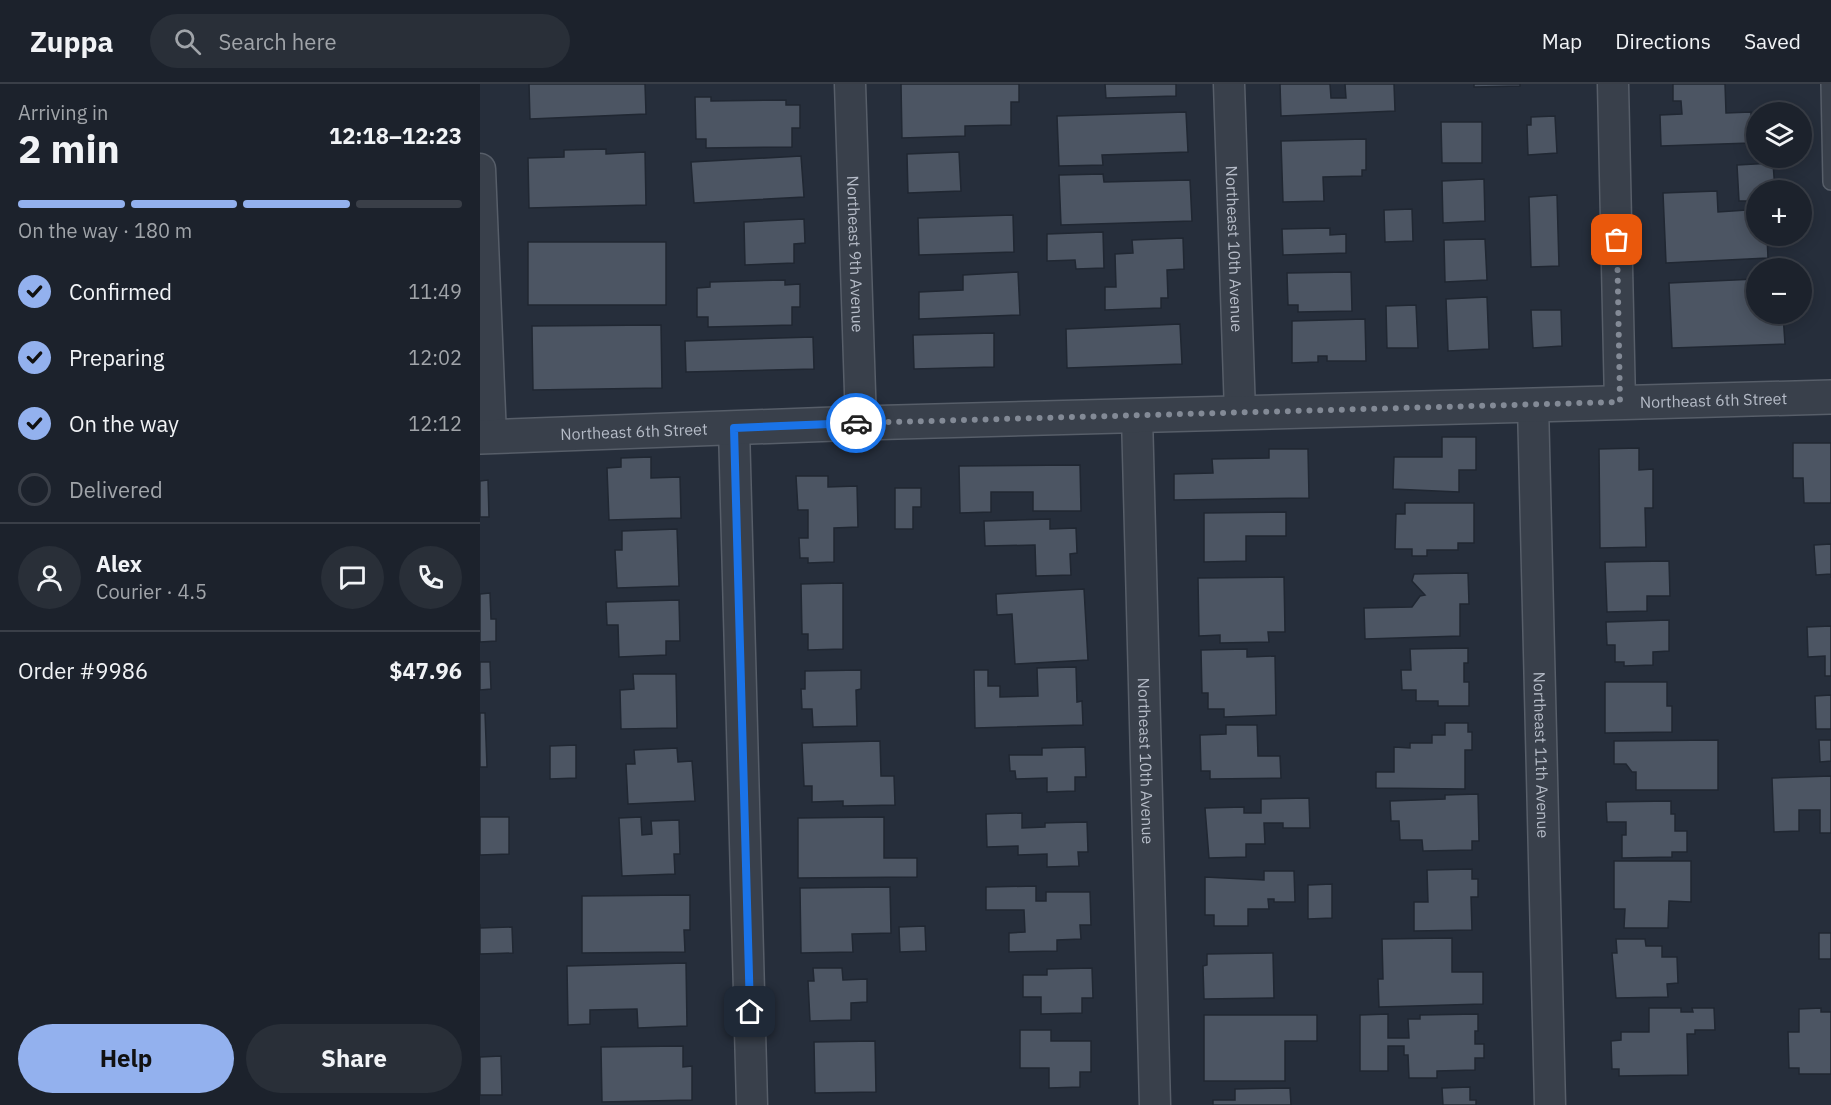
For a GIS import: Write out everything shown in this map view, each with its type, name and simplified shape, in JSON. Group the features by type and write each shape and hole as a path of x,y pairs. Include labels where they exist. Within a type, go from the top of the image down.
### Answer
{"street":[{"name":"Northeast 9th Avenue","path":"850,84 861,423"},
{"name":"Northeast 10th Avenue","path":"1229,84 1240,413"},
{"path":"1614,84 1620,402"},
{"path":"480,169 485,437"},
{"name":"Northeast 6th Street","path":"485,437 861,423 1831,397"},
{"name":"Northeast 11th Avenue","path":"1533,405 1550,1105"},
{"name":"Northeast 10th Avenue","path":"1137,416 1155,1105"},
{"path":"734,428 752,1105"}],"lane":[{"path":"1828,84 1831,182"}],"building":[{"path":"529,84 645,84 646,114 530,119"},
{"path":"901,84 1019,84 1019,102 1011,102 1011,125 965,126 965,136 902,138"},
{"path":"1105,84 1176,84 1176,96 1106,98"},
{"path":"1280,84 1330,84 1331,98 1346,98 1345,84 1394,84 1395,111 1281,116"},
{"path":"1474,84 1520,84 1520,86 1474,87"},
{"path":"1673,84 1725,84 1726,113 1746,112 1746,143 1661,146 1660,115 1682,114 1681,101 1673,101"},
{"path":"695,97 711,97 711,101 786,100 786,105 800,105 800,128 792,128 792,147 706,148 706,139 696,139"},
{"path":"1186,112 1188,152 1102,155 1103,165 1059,166 1057,116"},
{"path":"1555,116 1557,153 1528,155 1527,125 1531,125 1531,117"},
{"path":"1441,122 1482,122 1482,163 1442,163"},
{"path":"1366,139 1366,170 1362,170 1362,176 1323,177 1324,201 1283,202 1281,141"},
{"path":"606,149 606,154 645,152 646,205 529,208 528,158 564,157 564,150"},
{"path":"959,152 961,191 908,193 907,154"},
{"path":"801,156 804,197 694,203 691,162"},
{"path":"1746,164 1746,168 1773,168 1774,180 1746,180 1746,201 1739,201 1737,165"},
{"path":"1103,174 1104,182 1190,180 1192,221 1061,225 1059,175"},
{"path":"1484,179 1485,221 1443,223 1442,181"},
{"path":"1717,191 1718,212 1746,210 1746,246 1767,246 1768,258 1666,263 1663,193"},
{"path":"1557,195 1559,266 1531,267 1529,197"},
{"path":"1412,209 1413,241 1385,242 1384,210"},
{"path":"1013,215 1014,252 919,255 918,218"},
{"path":"804,219 805,243 794,244 794,263 745,265 744,222"},
{"path":"1330,228 1330,235 1346,234 1346,253 1283,255 1282,229"},
{"path":"1103,232 1104,268 1076,269 1075,260 1047,261 1047,234"},
{"path":"1183,238 1184,269 1167,270 1168,298 1161,298 1161,308 1105,310 1105,287 1116,287 1115,254 1133,253 1132,240"},
{"path":"1485,239 1487,280 1445,282 1444,240"},
{"path":"528,242 666,242 666,305 528,305"},
{"path":"1018,272 1020,315 919,319 919,292 963,290 963,275"},
{"path":"1351,272 1352,311 1298,312 1298,305 1288,305 1287,273"},
{"path":"1746,279 1746,324 1784,324 1785,344 1672,348 1669,283"},
{"path":"785,280 785,285 800,284 800,307 792,307 792,325 708,327 708,317 697,317 697,288 710,287 710,282"},
{"path":"1487,297 1489,349 1448,351 1446,299"},
{"path":"1416,305 1418,348 1387,348 1386,306"},
{"path":"1531,310 1561,310 1562,346 1533,348"},
{"path":"1365,319 1366,361 1327,361 1327,356 1318,356 1318,362 1292,363 1292,321"},
{"path":"1180,324 1182,364 1067,368 1066,329"},
{"path":"661,325 662,388 533,390 532,326"},
{"path":"994,333 994,367 914,369 913,335"},
{"path":"813,337 814,369 686,372 685,341"},
{"path":"1442,437 1476,437 1476,470 1459,470 1459,492 1393,489 1394,457 1442,457"},
{"path":"1793,443 1831,443 1831,503 1804,503 1803,478 1793,478"},
{"path":"1639,448 1639,470 1653,469 1653,508 1645,508 1646,547 1600,548 1599,449"},
{"path":"1269,449 1308,449 1309,498 1174,500 1174,474 1213,473 1212,459 1269,458"},
{"path":"651,457 651,478 680,477 681,518 609,520 607,468 621,467 621,458"},
{"path":"1080,465 1081,511 1033,511 1033,492 991,492 991,512 960,513 959,466"},
{"path":"796,476 828,476 828,487 857,486 858,527 834,528 834,562 808,563 808,558 800,558 799,538 808,538 808,510 798,510"},
{"path":"488,480 489,517 480,517 480,481"},
{"path":"895,488 921,488 921,507 913,507 913,529 895,529"},
{"path":"1405,503 1474,503 1474,543 1458,543 1458,550 1427,550 1427,556 1412,556 1412,549 1395,549 1396,514 1405,514"},
{"path":"1286,512 1286,536 1246,536 1246,561 1204,562 1204,513"},
{"path":"1050,519 1050,529 1076,528 1077,553 1070,554 1071,575 1036,576 1035,545 985,546 984,521"},
{"path":"677,529 679,586 617,588 615,550 622,550 622,531"},
{"path":"1831,544 1831,574 1816,575 1814,545"},
{"path":"1669,561 1670,596 1647,596 1647,611 1607,612 1605,562"},
{"path":"1468,573 1469,604 1460,604 1460,636 1365,639 1364,608 1412,607 1420,596 1425,595 1412,581 1414,574"},
{"path":"1284,577 1285,632 1268,632 1269,642 1220,643 1220,635 1199,636 1198,578"},
{"path":"843,583 843,649 808,650 808,634 802,634 801,584"},
{"path":"1084,589 1088,660 1015,664 1012,614 997,615 996,594"},
{"path":"490,593 491,619 496,619 496,641 480,642 480,594"},
{"path":"679,600 680,641 666,641 666,655 619,657 618,625 607,625 606,602"},
{"path":"1669,620 1669,651 1653,652 1653,665 1624,666 1624,662 1615,662 1615,645 1607,645 1606,622"},
{"path":"1831,626 1831,676 1825,676 1825,656 1808,657 1807,627"},
{"path":"1468,648 1468,663 1464,663 1464,682 1469,682 1469,706 1438,706 1438,701 1416,701 1416,690 1402,690 1401,670 1411,670 1410,649"},
{"path":"1247,649 1247,657 1275,656 1276,715 1224,717 1224,709 1208,709 1208,693 1202,693 1201,650"},
{"path":"480,662 490,662 491,689 480,690"},
{"path":"1076,667 1077,702 1082,701 1083,725 975,728 974,670 988,670 988,686 1000,686 1000,697 1038,696 1037,668"},
{"path":"861,670 861,689 856,690 857,726 813,727 812,709 802,709 801,689 805,689 805,671"},
{"path":"633,674 676,674 677,728 621,729 620,690 634,689"},
{"path":"1605,682 1667,682 1667,706 1672,706 1672,732 1605,733"},
{"path":"1831,695 1831,729 1816,729 1815,696"},
{"path":"480,713 485,713 487,767 480,767"},
{"path":"1445,723 1468,723 1468,732 1472,732 1472,750 1465,750 1465,789 1376,788 1376,772 1394,772 1394,747 1410,748 1410,743 1432,743 1432,735 1445,735"},
{"path":"1226,725 1257,725 1258,756 1280,756 1281,778 1210,779 1210,771 1201,771 1200,735 1226,734"},
{"path":"1718,740 1718,790 1636,790 1636,772 1632,772 1626,764 1614,764 1614,741"},
{"path":"1819,740 1831,740 1831,761 1820,762"},
{"path":"880,741 881,776 894,776 895,805 843,806 843,801 812,802 812,786 804,786 802,743"},
{"path":"576,745 576,778 550,779 550,746"},
{"path":"1085,747 1086,777 1075,777 1075,791 1047,792 1047,778 1016,779 1015,771 1010,771 1009,755 1042,755 1042,748"},
{"path":"677,748 678,762 692,761 695,801 628,804 626,764 635,764 634,750"},
{"path":"1831,776 1831,833 1820,833 1820,810 1799,810 1799,831 1774,832 1772,778"},
{"path":"1478,794 1479,841 1472,841 1472,850 1423,851 1422,840 1400,840 1399,821 1391,821 1390,801 1445,799 1445,795"},
{"path":"1309,798 1310,828 1283,828 1283,823 1264,823 1265,844 1246,844 1246,857 1209,858 1205,808 1244,807 1244,813 1261,813 1261,799"},
{"path":"1671,801 1671,814 1675,814 1675,831 1687,831 1687,852 1672,852 1672,857 1622,858 1622,835 1626,835 1626,822 1607,822 1606,802"},
{"path":"1022,813 1022,828 1045,827 1045,823 1087,822 1088,852 1078,852 1079,866 1047,867 1047,854 1018,855 1018,846 987,847 986,814"},
{"path":"480,817 509,817 509,854 480,855"},
{"path":"641,817 642,835 652,834 651,821 679,820 680,854 674,854 675,874 622,876 619,818"},
{"path":"884,817 884,858 917,858 917,877 798,878 798,818"},
{"path":"1614,861 1691,861 1691,902 1669,901 1668,928 1624,928 1625,909 1614,909"},
{"path":"1472,869 1472,879 1478,879 1478,897 1471,897 1472,930 1414,931 1414,902 1428,902 1427,870"},
{"path":"1264,871 1294,871 1295,902 1274,902 1274,899 1268,899 1269,909 1248,909 1248,926 1214,926 1214,915 1205,915 1205,877 1264,880"},
{"path":"1332,884 1332,918 1308,919 1308,885"},
{"path":"1036,886 1036,901 1046,901 1046,892 1090,892 1091,925 1080,925 1081,939 1057,940 1057,951 1009,952 1009,933 1025,932 1024,910 986,910 986,887"},
{"path":"890,887 891,933 852,934 853,952 801,953 800,888"},
{"path":"690,895 690,930 684,930 685,952 582,953 582,896"},
{"path":"925,926 926,951 900,952 899,927"},
{"path":"512,927 513,953 480,954 480,928"},
{"path":"1819,933 1831,933 1831,959 1819,959"},
{"path":"1452,938 1452,972 1483,972 1483,1004 1379,1007 1378,979 1383,979 1382,939"},
{"path":"1616,939 1645,939 1646,946 1662,946 1662,957 1677,957 1678,983 1667,984 1668,997 1616,998 1612,953 1617,953"},
{"path":"1273,953 1274,998 1204,999 1203,966 1207,965 1207,954"},
{"path":"686,963 687,1026 638,1028 637,1009 590,1010 590,1024 568,1025 567,966"},
{"path":"813,968 842,968 843,980 867,979 867,1002 851,1003 851,1020 810,1021 808,981 814,981"},
{"path":"1092,968 1093,998 1082,998 1082,1013 1041,1014 1041,997 1023,997 1023,975 1047,975 1047,969"},
{"path":"1649,1008 1681,1008 1681,1012 1693,1012 1692,1008 1714,1008 1715,1030 1695,1030 1695,1034 1687,1034 1688,1075 1619,1076 1619,1069 1612,1069 1611,1041 1621,1040 1621,1032 1649,1032"},
{"path":"1821,1008 1821,1012 1831,1012 1831,1074 1799,1074 1799,1068 1789,1068 1788,1032 1799,1032 1799,1009"},
{"path":"1388,1014 1388,1038 1409,1038 1408,1019 1420,1019 1420,1015 1478,1014 1475,1044 1484,1044 1484,1058 1475,1058 1475,1070 1437,1071 1437,1078 1409,1078 1408,1055 1404,1055 1404,1046 1388,1046 1388,1071 1360,1071 1360,1015"},
{"path":"1204,1015 1317,1015 1317,1041 1285,1041 1285,1081 1204,1081"},
{"path":"1020,1030 1051,1030 1051,1041 1091,1041 1091,1072 1080,1072 1080,1087 1049,1088 1049,1068 1020,1068"},
{"path":"875,1041 876,1092 815,1093 814,1042"},
{"path":"683,1046 683,1067 692,1066 692,1100 602,1102 601,1047"},
{"path":"501,1056 502,1095 480,1095 480,1057"},
{"path":"1470,1087 1470,1100 1476,1100 1476,1105 1443,1105 1442,1088"},
{"path":"1290,1088 1291,1105 1213,1105 1213,1100 1235,1100 1235,1089"}],"way so far":[{"path":"856,423 1620,402 1617,240"}],"route":[{"path":"750,1012 734,428 856,423"}]}
